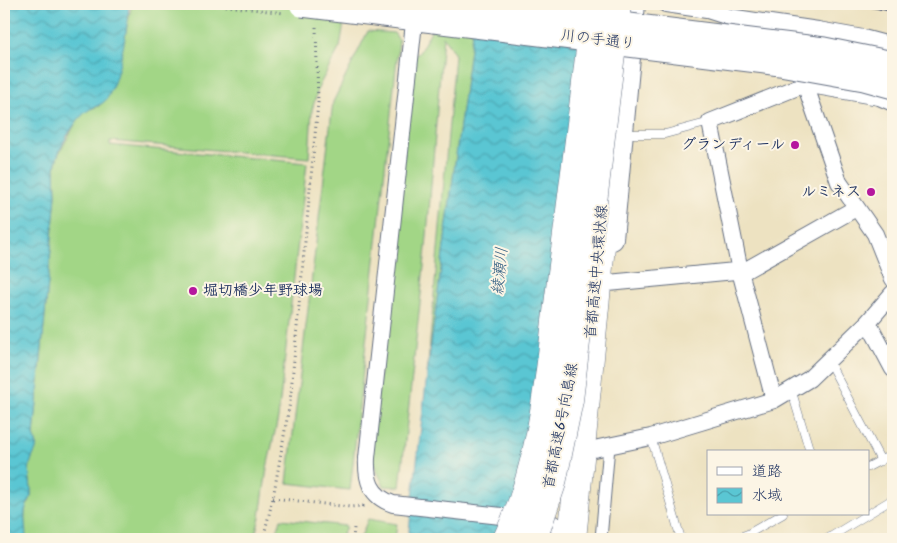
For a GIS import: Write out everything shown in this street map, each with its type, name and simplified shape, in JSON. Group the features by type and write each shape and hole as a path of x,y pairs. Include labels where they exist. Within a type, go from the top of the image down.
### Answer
{"highway":[{"name":"首都高速中央環状線","path":"572,539 601,246 599,72 595,4"},
{"name":"首都高速中央環状線","path":"507,539 522,502 539,438 599,72 617,4"},
{"name":"首都高速6号向島線","path":"543,533 569,400 599,72"}],"main road":[{"name":"川の手通り","path":"302,4 416,14 780,63 864,78 893,86"},
{"name":"川の手通り","path":"453,4 824,50 893,64"},
{"path":"580,539 599,448 608,283 634,4"}],"street":[{"path":"666,4 706,7 729,17 818,30 893,46"},
{"path":"416,14 367,458 368,482 372,489 389,503 543,533 558,526 561,539"},
{"path":"818,30 805,84 839,182 875,234 893,279"},
{"path":"774,400 740,271 710,122 805,84 879,97 893,103"},
{"path":"608,283 746,270 856,208"},
{"path":"601,539 599,448 651,437 774,400 809,379 868,322 893,293"},
{"path":"868,322 893,369"}],"lane":[{"path":"623,134 665,134 710,122"},
{"path":"828,360 880,461"},
{"path":"791,389 809,450"},
{"path":"651,437 681,539"},
{"path":"870,466 893,454"},
{"path":"870,513 893,499"},
{"path":"734,539 748,534 780,516"},
{"path":"826,539 865,516"}],"path":[{"path":"263,539 274,498 290,402 318,113 316,25"},
{"path":"274,498 350,507 363,506"},
{"path":"353,539 354,528"}],"green space":[{"name":"堀切橋少年野球場","path":"132,4 347,4 340,47 319,86 312,110 309,158 110,141 110,145 307,163 278,418 267,468 260,517 254,539 26,539 25,514 31,495 29,468 36,445 34,435 56,195 55,167 58,155 78,119 87,110 99,106 107,98 118,65"},
{"path":"437,4 476,4 427,375 455,55 443,36 426,248 400,487 384,486 371,458 413,56 419,53 439,16"},
{"path":"368,31 394,33 399,40 350,490 287,483 333,102"},
{"path":"281,519 346,526 341,539 275,539"},
{"path":"368,519 397,524 395,539 360,539"}],"water":[{"path":"4,4 129,4 122,52 116,77 108,97 86,112 76,123 62,146 56,161 56,195 34,435 36,448 29,472 31,495 25,511 26,539 4,539"},
{"name":"綾瀬川","path":"476,4 584,4 529,539 408,539 427,375"}],"railway":[{"path":"865,4 893,9"}],"place":[{"name":"グランディール","path":"795,145"},
{"name":"ルミネス","path":"871,192"},
{"name":"堀切橋少年野球場","path":"193,291"}]}
